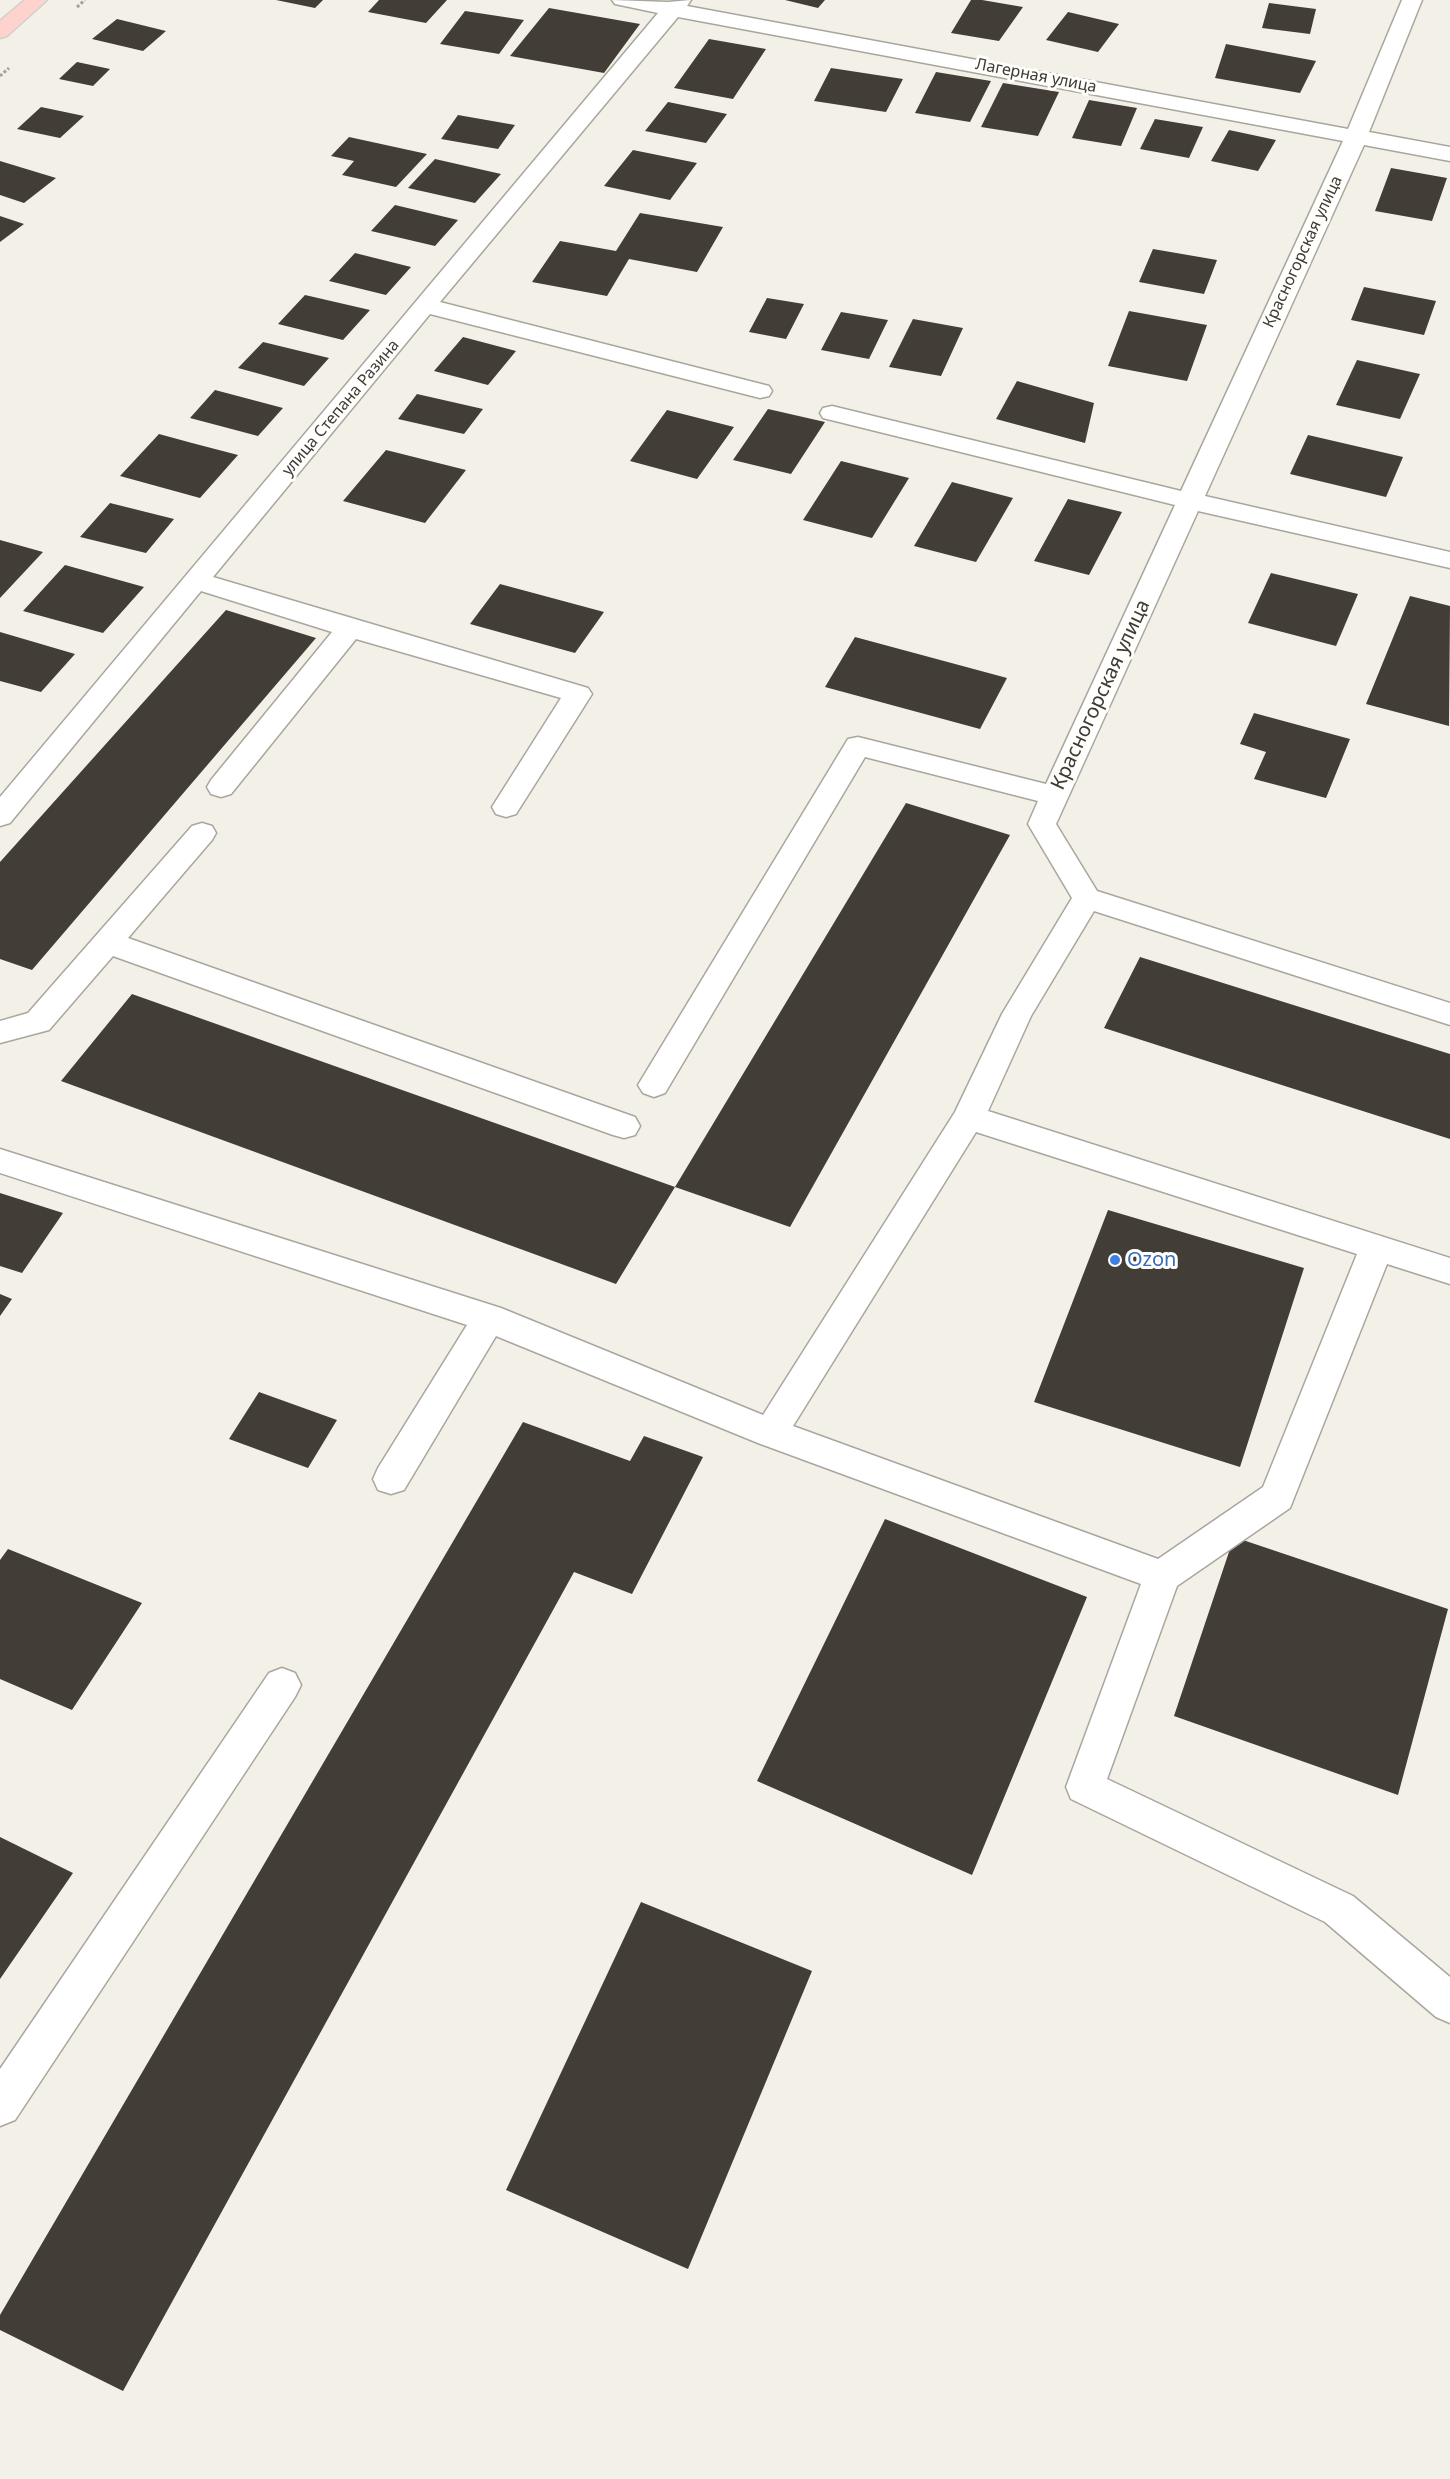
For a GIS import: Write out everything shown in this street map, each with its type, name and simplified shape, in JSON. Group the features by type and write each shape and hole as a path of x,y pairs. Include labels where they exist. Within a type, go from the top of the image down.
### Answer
{"main road":[{"path":"0,32 37,0"}],"street":[{"name":"Лагерная улица","path":"622,0 677,5 1450,154"},
{"name":"Красногорская улица","path":"1087,898 1042,824 1356,137 1412,0"},
{"name":"улица Степана Разина","path":"0,816 677,5"},
{"path":"426,306 760,391"},
{"path":"832,413 1190,501 1450,560"},
{"path":"197,581 578,694 506,807"},
{"path":"221,787 350,628"},
{"path":"654,1085 858,746 1055,796"},
{"path":"0,1032 38,1022 202,832"},
{"path":"770,1433 969,1117 1017,1014 1087,898 1450,1014"},
{"path":"107,942 624,1126"},
{"path":"969,1117 1450,1271"},
{"path":"0,1161 489,1318 770,1433 1162,1576"},
{"path":"1377,1247 1277,1497 1162,1576 1085,1787 1339,1909 1450,2003"},
{"path":"391,1479 489,1318"},
{"path":"0,2105 282,1685"}],"building":[{"path":"276,0 323,0 315,8"},
{"path":"379,0 447,0 426,23 368,12"},
{"path":"785,0 825,0 818,8"},
{"path":"971,0 1023,7 999,41 951,33"},
{"path":"1269,3 1316,9 1310,34 1262,28"},
{"path":"549,8 640,24 604,73 510,56"},
{"path":"465,11 524,20 499,54 440,44"},
{"path":"1068,12 1119,24 1098,52 1046,40"},
{"path":"117,19 166,31 143,51 92,39"},
{"path":"709,39 766,49 733,99 674,88"},
{"path":"1226,44 1316,61 1300,93 1215,78"},
{"path":"77,62 110,69 93,86 59,79"},
{"path":"831,68 903,79 886,112 814,101"},
{"path":"936,72 991,81 970,122 915,113"},
{"path":"1003,83 1059,92 1038,136 981,127"},
{"path":"1089,100 1137,108 1121,146 1072,138"},
{"path":"668,102 727,114 706,143 645,131"},
{"path":"41,107 84,116 60,138 17,129"},
{"path":"458,115 515,125 498,149 441,139"},
{"path":"1155,119 1203,127 1189,158 1140,149"},
{"path":"1229,130 1276,140 1258,171 1211,161"},
{"path":"349,137 427,154 396,187 342,175 354,161 331,156"},
{"path":"633,150 697,163 670,200 604,186"},
{"path":"435,159 501,174 475,203 408,188"},
{"path":"0,161 56,178 24,203 0,195"},
{"path":"1391,168 1447,178 1432,221 1375,211"},
{"path":"395,205 458,220 435,246 371,231"},
{"path":"640,213 723,227 697,272 629,259 607,296 532,282 560,241 616,251"},
{"path":"0,216 24,224 0,242"},
{"path":"1153,249 1217,260 1204,294 1139,282"},
{"path":"355,253 411,267 386,295 329,281"},
{"path":"1364,287 1436,301 1424,335 1351,320"},
{"path":"305,295 370,310 343,340 278,324"},
{"path":"767,298 804,304 786,339 749,332"},
{"path":"1129,311 1207,325 1187,381 1108,366"},
{"path":"841,312 888,320 869,359 821,350"},
{"path":"913,319 963,328 941,376 889,367"},
{"path":"463,337 516,351 488,385 434,371"},
{"path":"263,342 329,358 304,386 238,368"},
{"path":"1357,360 1420,374 1400,419 1336,405"},
{"path":"1017,381 1094,403 1085,443 996,419"},
{"path":"215,390 283,408 258,436 190,418"},
{"path":"417,394 483,409 464,434 398,419"},
{"path":"768,409 825,422 791,474 733,460"},
{"path":"667,410 734,427 697,479 630,461"},
{"path":"159,434 238,455 200,498 120,476"},
{"path":"1308,435 1403,457 1386,497 1290,474"},
{"path":"386,450 466,470 425,523 343,501"},
{"path":"841,461 909,478 872,538 803,520"},
{"path":"952,482 1013,498 976,562 914,546"},
{"path":"1068,499 1122,512 1089,575 1034,561"},
{"path":"110,503 174,519 146,553 80,537"},
{"path":"0,540 43,552 0,598"},
{"path":"65,565 144,587 103,633 23,611"},
{"path":"1271,573 1358,594 1336,646 1248,623"},
{"path":"500,584 604,612 575,653 470,624"},
{"path":"1410,596 1450,606 1449,726 1366,704"},
{"path":"226,610 316,638 32,970 0,959 0,862"},
{"path":"0,632 75,654 41,692 0,681"},
{"path":"855,637 1007,678 980,729 825,687"},
{"path":"1254,713 1350,739 1326,798 1254,779 1266,752 1240,744"},
{"path":"906,803 1010,835 790,1227 675,1187"},
{"path":"1140,957 1450,1054 1450,1139 1104,1028"},
{"path":"132,994 675,1187 616,1284 61,1081"},
{"path":"0,1193 63,1213 22,1273 0,1266"},
{"path":"1108,1210 1304,1268 1240,1467 1034,1402"},
{"path":"0,1294 12,1299 0,1316"},
{"path":"259,1392 337,1420 308,1468 229,1439"},
{"path":"523,1422 630,1461 644,1436 703,1457 632,1594 574,1572 123,2391 0,2330 0,2315"},
{"path":"885,1519 1087,1597 972,1875 757,1781"},
{"path":"1234,1537 1448,1609 1398,1795 1174,1716"},
{"path":"8,1549 142,1603 72,1710 0,1679 0,1560"},
{"path":"0,1837 73,1873 0,1979"},
{"path":"641,1902 812,1971 688,2269 506,2190"}],"place":[{"name":"Ozon","path":"1115,1260"}]}
